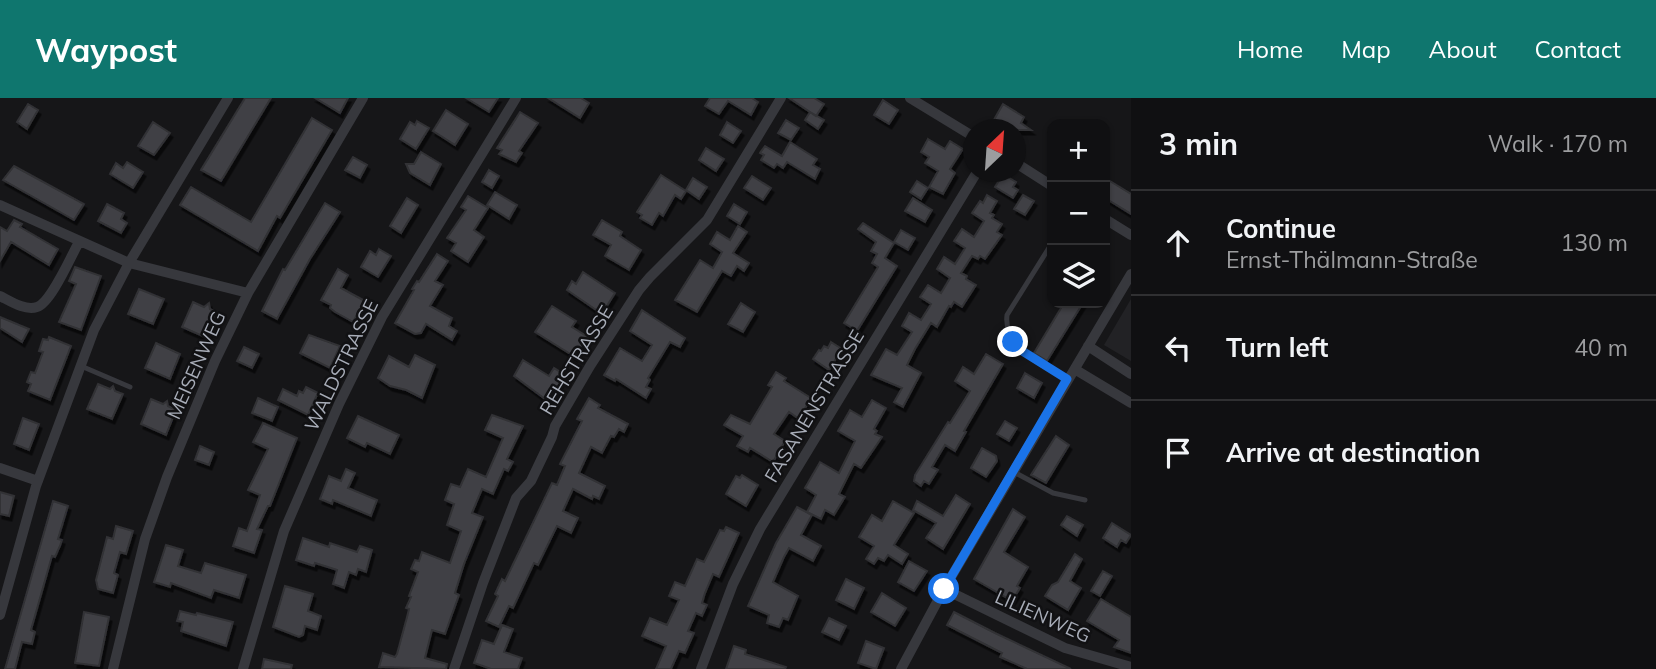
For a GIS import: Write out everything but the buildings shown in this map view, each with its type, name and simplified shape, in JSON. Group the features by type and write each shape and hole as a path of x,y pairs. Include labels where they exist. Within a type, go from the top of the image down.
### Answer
{"street":[{"path":"0,615 38,481 94,330 129,264 228,98"},
{"name":"MEISENWEG","path":"113,669 145,539 167,477 215,361 248,293 363,98"},
{"name":"WALDSTRASSE","path":"243,669 284,531 339,404 382,317 516,98"},
{"name":"REHSTRASSE","path":"454,669 516,498 531,481 555,426 590,366 649,276 707,220 781,98"},
{"path":"910,98 963,130"},
{"path":"1026,169 1047,183"},
{"name":"FASANENSTRASSE","path":"701,669 733,584 760,529 971,182"},
{"path":"0,205 129,264 248,293"},
{"path":"1110,222 1131,235"},
{"path":"0,296 23,307 37,307 47,300 79,242"},
{"path":"901,669 944,589 1131,274"},
{"path":"1087,346 1131,374"},
{"path":"1076,370 1131,403"},
{"path":"0,468 38,481"},
{"name":"LILIENWEG","path":"944,589 1065,648 1131,667"}],"lane":[{"path":"1051,245 1007,315 1006,321 1010,335 1019,349 1067,379"},
{"path":"81,366 130,387"},
{"path":"1014,472 1053,493 1085,500"}],"shaded area":[{"path":"1131,299 1131,361 1104,345"}],"route":[{"path":"944,589 1067,379 1019,349 1013,342"}]}
